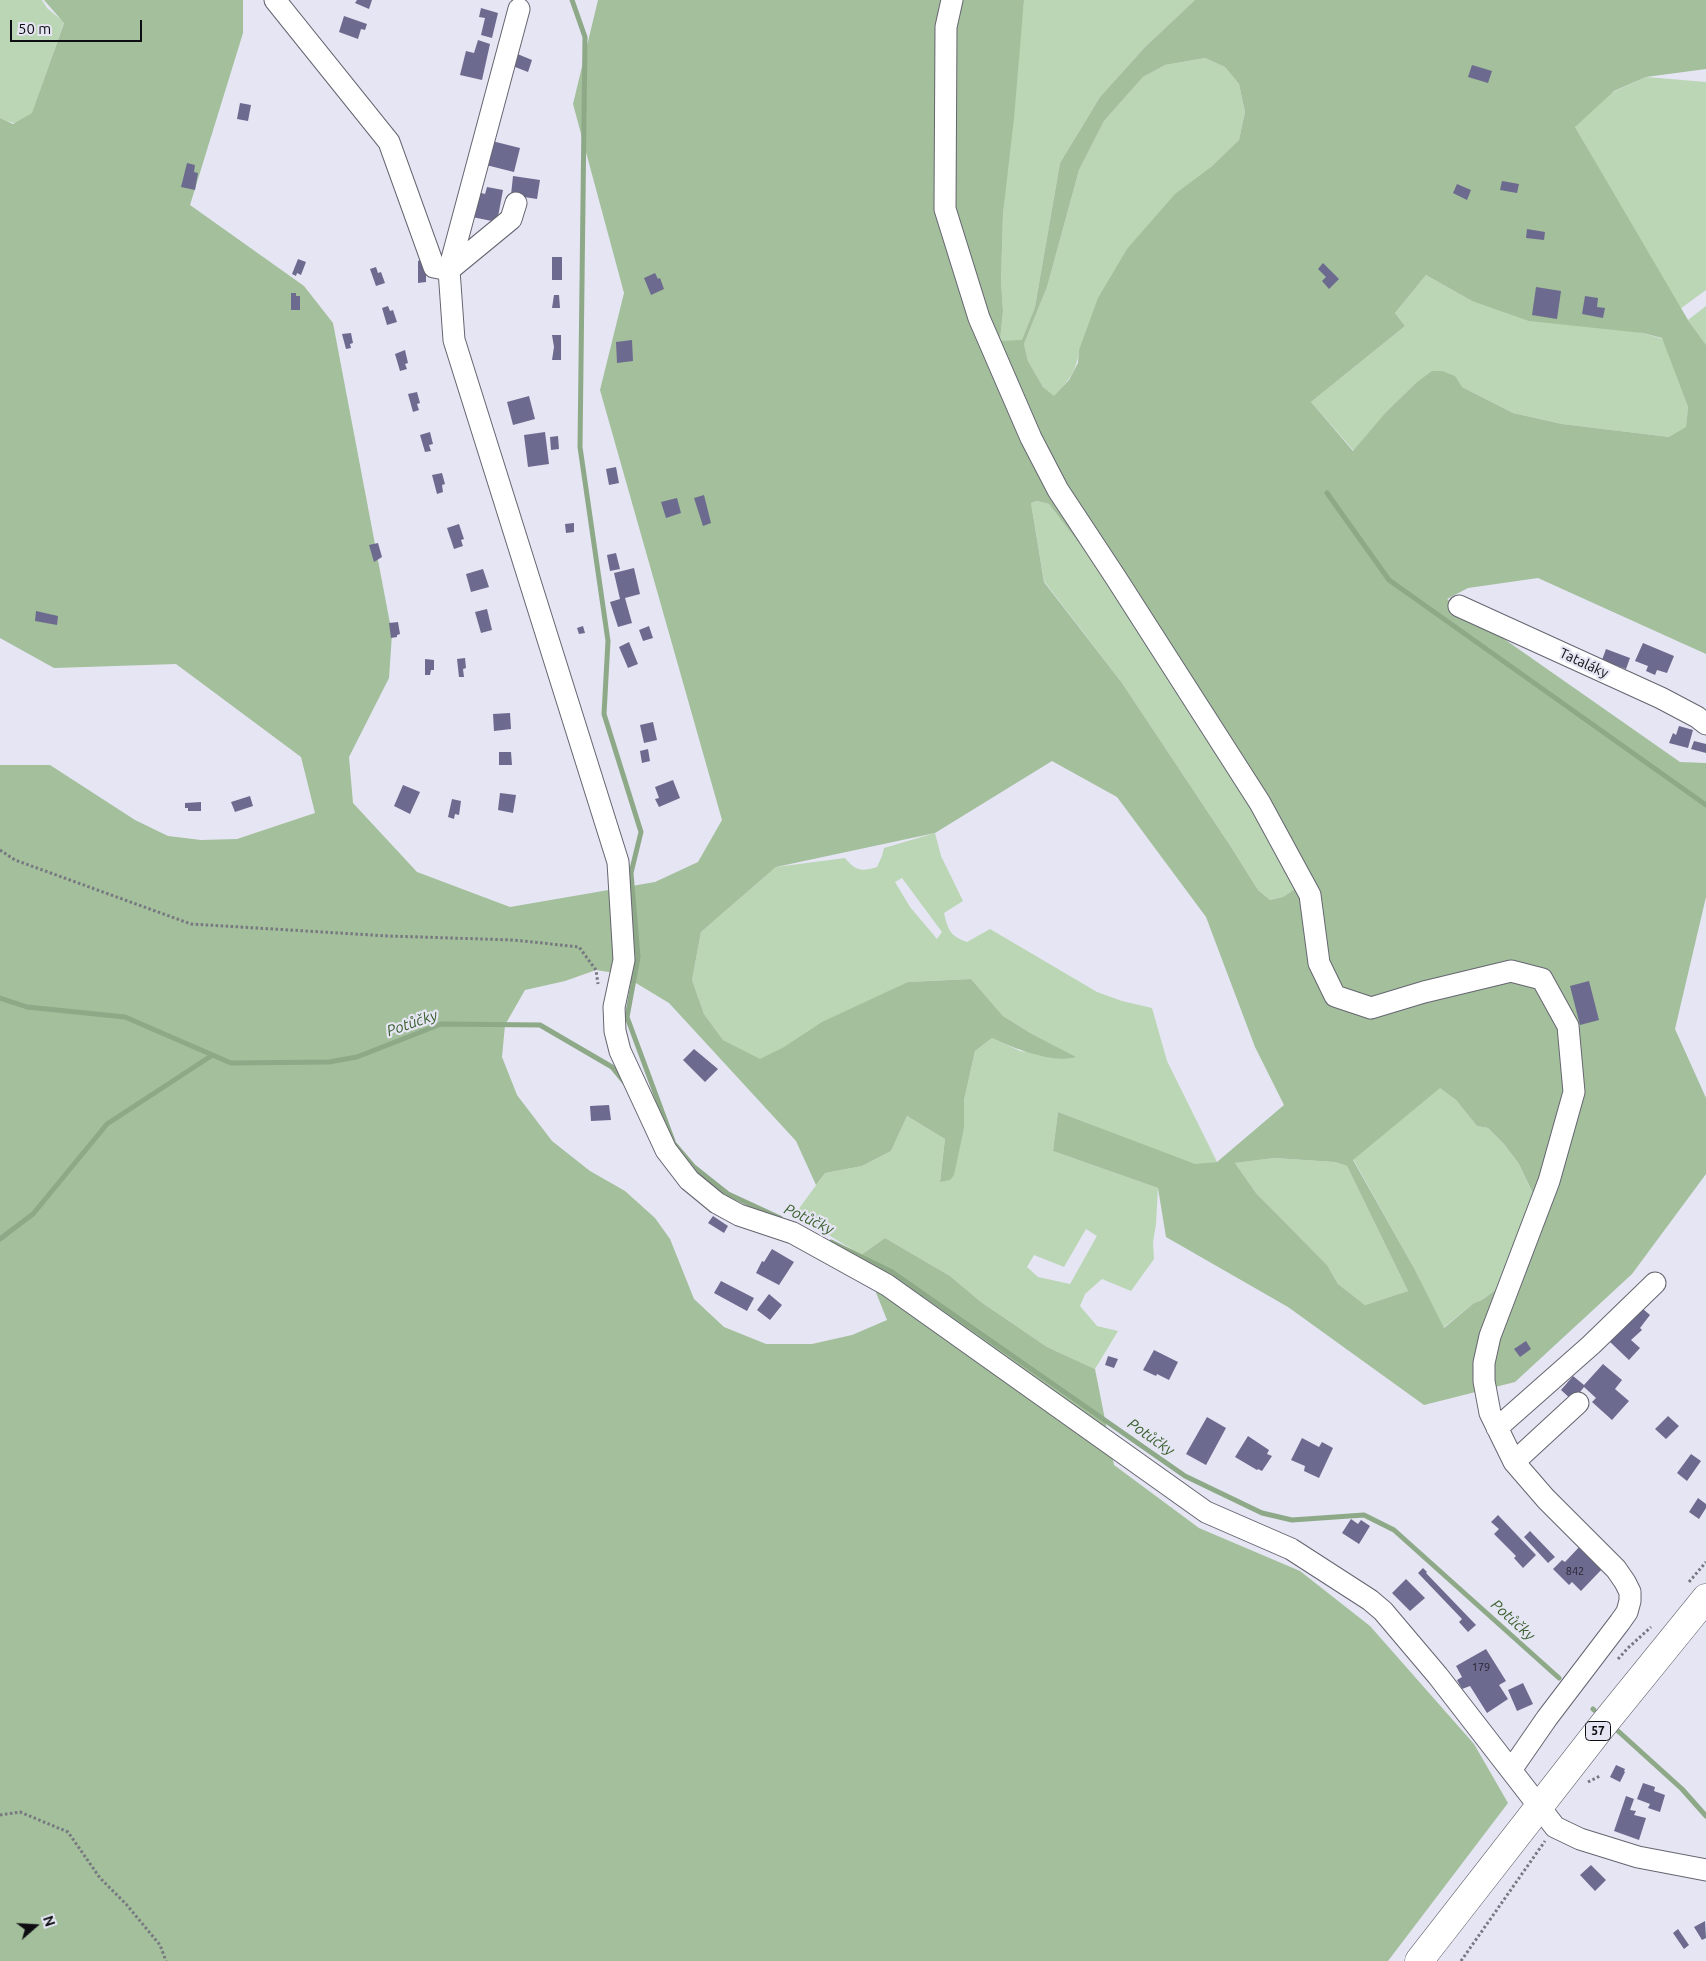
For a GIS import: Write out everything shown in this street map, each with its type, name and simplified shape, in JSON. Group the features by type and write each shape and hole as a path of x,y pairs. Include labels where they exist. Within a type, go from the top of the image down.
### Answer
{"main road":[{"name":"57","path":"1419,1961 1540,1805 1696,1591"}],"street":[{"path":"275,0 389,142 434,267 449,270"},
{"path":"952,0 946,27 945,209 979,318 1031,438 1058,490 1260,803 1310,895 1319,963 1335,996 1371,1008 1424,992 1511,971 1542,979 1568,1026 1574,1092 1549,1181 1490,1336 1484,1363 1484,1381 1490,1413 1514,1462 1546,1499 1616,1569 1630,1592 1630,1602 1627,1612 1620,1622 1547,1718 1511,1770"},
{"path":"519,9 449,270 454,340 618,862 624,960 614,1007 614,1031 620,1052 666,1150 689,1180 717,1203 739,1215 794,1233 887,1285 1206,1512 1291,1549 1370,1600 1383,1611 1438,1676 1540,1805 1555,1827 1580,1839 1638,1857 1706,1870"},
{"path":"449,270 511,219 516,203"},
{"name":"Tataláky","path":"1459,606 1661,698 1697,717 1706,724"},
{"path":"1497,1428 1591,1345 1655,1283"},
{"path":"1514,1462 1578,1403"}],"path":[{"path":"0,850 15,860 191,924 388,936 514,940 578,947 596,970 599,988"},
{"path":"1696,1591 1706,1562"},
{"path":"1615,1662 1656,1622"},
{"path":"1585,1784 1600,1776"},
{"path":"0,1815 20,1812 68,1832 100,1878 126,1904 160,1945 166,1961"},
{"path":"1461,1961 1555,1827"}],"green space":[{"path":"0,0 42,0 47,8 64,22 32,114 17,123 0,118"},
{"path":"44,0 243,0 243,33 190,205 304,286 333,323 392,634 389,678 349,757 353,803 417,872 510,907 655,882 698,862 722,820 600,390 624,293 573,104 598,0 1024,0 1014,118 1003,214 1001,281 1003,311 1000,341 1022,340 1035,307 1060,163 1100,97 1145,47 1195,0 1706,0 1706,69 1646,77 1614,91 1575,127 1688,320 1706,345 1706,654 1538,578 1468,588 1447,599 1680,762 1706,763 1706,897 1675,1029 1706,1098 1706,1174 1632,1274 1515,1382 1424,1405 1288,1307 1166,1237 1158,1188 1053,1151 1058,1112 1195,1164 1217,1162 1284,1105 1255,1047 1206,917 1117,797 1052,761 935,833 776,867 701,932 692,980 704,1014 723,1040 760,1059 784,1047 822,1022 908,982 971,979 1003,1016 1076,1057 1067,1059 1045,1057 992,1038 975,1051 964,1100 964,1128 954,1175 950,1180 940,1182 945,1139 907,1116 891,1151 862,1166 825,1173 816,1185 796,1141 669,1003 621,974 596,970 565,981 525,990 505,1025 502,1057 517,1095 552,1141 590,1171 625,1191 655,1218 670,1239 694,1299 724,1327 766,1344 812,1344 852,1335 887,1320 861,1255 885,1238 950,1276 981,1302 1047,1347 1095,1369 1114,1465 1199,1528 1300,1571 1370,1626 1474,1744 1508,1803 1388,1961 0,1961 0,765 50,765 135,820 168,836 201,840 237,839 315,813 301,757 176,664 54,668 0,638 0,118 13,124 32,113 64,23","holes":["1205,58 1225,67 1239,84 1245,112 1239,140 1211,167 1175,194 1127,249 1098,298 1079,350 1078,363 1069,380 1054,396 1043,387 1028,361 1024,344 1047,287 1079,170 1104,121 1143,77 1165,65","1426,275 1472,301 1529,321 1643,333 1662,338 1688,407 1686,427 1669,437 1562,424 1513,413 1462,387 1455,376 1442,371 1432,371 1416,383 1386,412 1353,451 1311,402 1405,326 1395,313","1037,501 1049,504 1108,581 1203,735 1264,824 1295,889 1283,897 1270,900 1258,890 1122,683 1044,582 1031,503","1440,1088 1456,1100 1477,1126 1488,1128 1504,1144 1519,1164 1535,1198 1506,1282 1482,1300 1474,1303 1444,1328 1414,1268 1353,1160","1274,1158 1335,1162 1347,1166 1408,1291 1365,1305 1338,1284 1327,1265 1256,1193 1235,1163"]},
{"path":"1024,0 1195,0 1145,47 1100,97 1060,163 1035,307 1022,341 1000,341 1003,311 1001,281 1003,214"},
{"path":"1205,58 1225,67 1239,84 1245,112 1239,140 1211,167 1079,350 1071,375 1054,397 1043,387 1028,361 1024,344 1047,287 1079,170 1104,121 1143,77 1165,65"},
{"path":"1646,77 1706,82 1706,290 1680,309 1575,127 1589,103"},
{"path":"1426,275 1472,301 1643,333 1663,339 1688,407 1686,428 1669,437 1562,424 1513,413 1462,387 1416,383 1386,412 1354,451 1311,402 1405,326 1395,313"},
{"path":"1706,306 1706,345 1688,320"},
{"path":"1037,501 1049,504 1108,581 1203,735 1264,824 1296,889 1283,897 1270,900 1258,890 1122,683 1044,581 1031,503"},
{"path":"935,833 941,856 963,901 944,913 953,935 967,942 990,929 1097,992 1122,1001 1152,1008 1167,1061 1217,1162 1195,1165 1058,1112 1053,1151 1158,1188 1153,1242 1154,1259 1131,1291 1102,1279 1085,1294 1080,1306 1097,1326 1118,1331 1095,1369 1047,1347 981,1302 950,1276 885,1238 861,1255 795,1214 825,1173 862,1166 891,1151 907,1116 945,1139 940,1181 950,1180 964,1128 964,1100 975,1051 992,1038 1020,1051 1075,1057 1003,1016 971,979 908,982 760,1060 723,1040 704,1014 692,980 701,932 776,867 845,858 852,866 867,870 877,867 884,848","holes":["902,878 942,932 937,939 910,907 895,882","1086,1229 1097,1236 1070,1284 1038,1277 1027,1267 1034,1255 1064,1267"]},
{"path":"1439,1087 1456,1100 1477,1126 1488,1128 1504,1144 1519,1164 1535,1199 1506,1282 1482,1300 1474,1303 1443,1328 1414,1268 1353,1159"},
{"path":"1274,1158 1335,1162 1347,1166 1408,1291 1365,1305 1338,1284 1327,1265 1256,1193 1235,1163"}],"building":[{"path":"357,0 372,0 369,9 355,3"},
{"path":"481,8 498,13 492,38 481,35 485,18 479,17"},
{"path":"344,16 367,24 365,30 361,29 358,39 339,32"},
{"path":"478,40 490,44 482,80 460,75 466,51 474,53"},
{"path":"515,53 532,60 528,72 510,65"},
{"path":"1472,65 1492,71 1488,83 1468,77"},
{"path":"240,103 251,105 248,121 237,119"},
{"path":"484,139 520,148 514,172 478,163"},
{"path":"187,163 195,165 194,172 198,173 195,190 181,187"},
{"path":"513,176 540,180 537,199 511,195"},
{"path":"1502,181 1519,184 1517,193 1500,190"},
{"path":"1457,184 1471,190 1467,200 1453,193"},
{"path":"487,187 503,190 497,222 472,217 478,192 485,194"},
{"path":"1527,229 1545,232 1544,240 1526,238"},
{"path":"552,257 562,257 562,280 552,280"},
{"path":"298,259 306,262 301,275 297,273 296,276 292,274"},
{"path":"422,259 426,261 426,282 418,283 418,261"},
{"path":"1323,263 1339,279 1329,289 1322,281 1326,277 1318,269"},
{"path":"376,267 378,273 381,272 385,283 376,286 370,269"},
{"path":"655,273 658,279 660,278 664,289 651,295 644,278"},
{"path":"1536,287 1561,291 1557,319 1532,315"},
{"path":"291,293 296,293 296,296 300,296 300,310 291,310"},
{"path":"554,295 559,295 560,308 552,308"},
{"path":"1585,296 1598,298 1597,307 1605,308 1603,318 1582,314"},
{"path":"388,306 390,311 393,310 397,322 387,325 382,308"},
{"path":"351,333 353,343 350,344 351,348 346,349 342,334"},
{"path":"552,335 561,335 561,360 552,360 554,347"},
{"path":"632,340 633,361 617,363 616,342"},
{"path":"405,350 408,363 405,364 407,369 400,371 395,354"},
{"path":"417,392 420,403 417,404 419,410 413,412 408,394"},
{"path":"529,396 535,419 513,425 507,402"},
{"path":"430,432 433,444 429,445 431,451 425,452 420,435"},
{"path":"545,432 549,464 528,467 524,435"},
{"path":"558,436 559,449 551,450 550,437"},
{"path":"616,467 619,483 609,485 606,469"},
{"path":"442,473 445,484 442,485 443,492 437,494 432,475"},
{"path":"704,495 711,523 703,526 694,498"},
{"path":"677,498 681,513 666,518 661,502"},
{"path":"574,523 574,532 566,533 565,524"},
{"path":"459,524 464,539 461,540 463,546 454,549 447,528"},
{"path":"378,543 382,557 374,562 369,545"},
{"path":"616,553 620,569 610,571 607,555"},
{"path":"634,568 640,594 625,598 632,623 618,627 610,602 620,599 614,573"},
{"path":"483,569 489,587 471,592 466,574"},
{"path":"487,609 492,630 481,633 475,612"},
{"path":"36,611 58,616 57,625 35,621"},
{"path":"398,622 400,634 397,637 391,638 389,623"},
{"path":"583,626 585,633 579,634 577,628"},
{"path":"649,626 653,638 643,641 639,630"},
{"path":"629,642 638,664 628,668 619,647"},
{"path":"1643,643 1674,656 1667,673 1657,670 1655,675 1646,671 1648,666 1635,661"},
{"path":"1606,649 1630,658 1626,669 1602,660"},
{"path":"465,658 466,668 463,669 464,677 459,677 457,659"},
{"path":"425,659 434,660 434,670 431,670 430,675 425,675"},
{"path":"510,713 511,729 494,731 493,714"},
{"path":"653,722 657,740 644,743 640,725"},
{"path":"1679,726 1693,730 1688,748 1669,743 1673,733 1676,735"},
{"path":"1694,741 1706,744 1706,753 1691,749"},
{"path":"648,749 650,761 642,763 640,751"},
{"path":"499,752 511,752 512,765 499,765"},
{"path":"673,780 680,798 659,807 655,799 659,798 655,787"},
{"path":"403,785 420,792 410,814 394,806"},
{"path":"500,793 516,795 513,813 498,810"},
{"path":"250,796 253,806 235,812 231,802"},
{"path":"452,799 461,801 459,815 455,814 454,819 448,817"},
{"path":"201,802 201,811 188,811 188,808 185,808 185,803"},
{"path":"1589,981 1599,1020 1580,1025 1570,986"},
{"path":"694,1049 718,1069 705,1082 683,1060"},
{"path":"609,1105 611,1120 591,1121 590,1106"},
{"path":"713,1216 728,1226 724,1233 708,1223"},
{"path":"772,1249 794,1262 779,1285 756,1273 762,1261 764,1262"},
{"path":"721,1281 754,1298 747,1311 714,1293"},
{"path":"769,1294 782,1305 770,1320 757,1310"},
{"path":"1643,1309 1650,1315 1640,1328 1642,1330 1631,1340 1640,1348 1629,1360 1609,1341 1630,1319 1632,1321"},
{"path":"1526,1341 1531,1349 1520,1357 1514,1349"},
{"path":"1154,1350 1178,1362 1169,1380 1143,1370"},
{"path":"1108,1356 1118,1359 1114,1368 1105,1365"},
{"path":"1603,1364 1622,1380 1615,1389 1629,1401 1612,1420 1592,1402 1596,1398 1584,1387 1573,1401 1561,1390 1573,1376 1584,1385"},
{"path":"1668,1416 1679,1426 1666,1439 1655,1429"},
{"path":"1207,1417 1226,1428 1206,1465 1186,1454"},
{"path":"1248,1436 1269,1450 1267,1454 1272,1456 1262,1471 1235,1457"},
{"path":"1302,1438 1319,1447 1322,1442 1333,1448 1319,1478 1304,1471 1305,1466 1291,1460"},
{"path":"1691,1454 1701,1461 1687,1481 1677,1473"},
{"path":"1698,1498 1706,1504 1706,1508 1699,1519 1689,1512"},
{"path":"1498,1515 1536,1555 1523,1568 1514,1558 1516,1556 1494,1534 1499,1529 1491,1522"},
{"path":"1351,1519 1358,1524 1361,1520 1370,1526 1359,1544 1342,1533"},
{"path":"1530,1531 1555,1557 1548,1563 1524,1537"},
{"path":"1582,1544 1603,1568 1581,1591 1572,1582 1569,1585 1553,1569 1562,1560 1565,1562"},
{"path":"1423,1568 1476,1625 1468,1632 1459,1622 1462,1619 1418,1573"},
{"path":"1406,1579 1425,1598 1410,1611 1392,1593"},
{"path":"1486,1649 1506,1681 1499,1685 1508,1699 1487,1713 1470,1686 1462,1689 1457,1680 1462,1677 1456,1666"},
{"path":"1523,1683 1533,1704 1517,1711 1508,1690"},
{"path":"1616,1765 1625,1769 1620,1782 1610,1777"},
{"path":"1643,1783 1655,1787 1654,1791 1665,1795 1660,1812 1648,1808 1650,1804 1637,1799"},
{"path":"1626,1796 1634,1799 1630,1810 1636,1811 1634,1815 1646,1818 1639,1840 1614,1831"},
{"path":"1591,1865 1606,1880 1595,1891 1580,1875"},
{"path":"1705,1921 1706,1938 1702,1940 1694,1927"},
{"path":"1678,1929 1689,1945 1684,1949 1673,1933"}],"waterway":[{"path":"572,0 585,37 580,447 608,641 604,714 641,832 631,873 638,957 627,1017 673,1141"},
{"path":"1327,493 1389,580 1706,805"},
{"name":"Potůčky","path":"0,998 27,1007 125,1017 231,1063 329,1062 357,1057 441,1024 540,1025 612,1067 625,1083"},
{"path":"0,1239 33,1214 107,1124 211,1056"},
{"name":"Potůčky","path":"671,1140 694,1167 728,1194 780,1218"},
{"name":"Potůčky","path":"831,1242 892,1272 1185,1476 1262,1513 1292,1520 1364,1515 1394,1530 1559,1678"},
{"name":"Potůčky","path":"1618,1731 1682,1789 1706,1816"}]}
